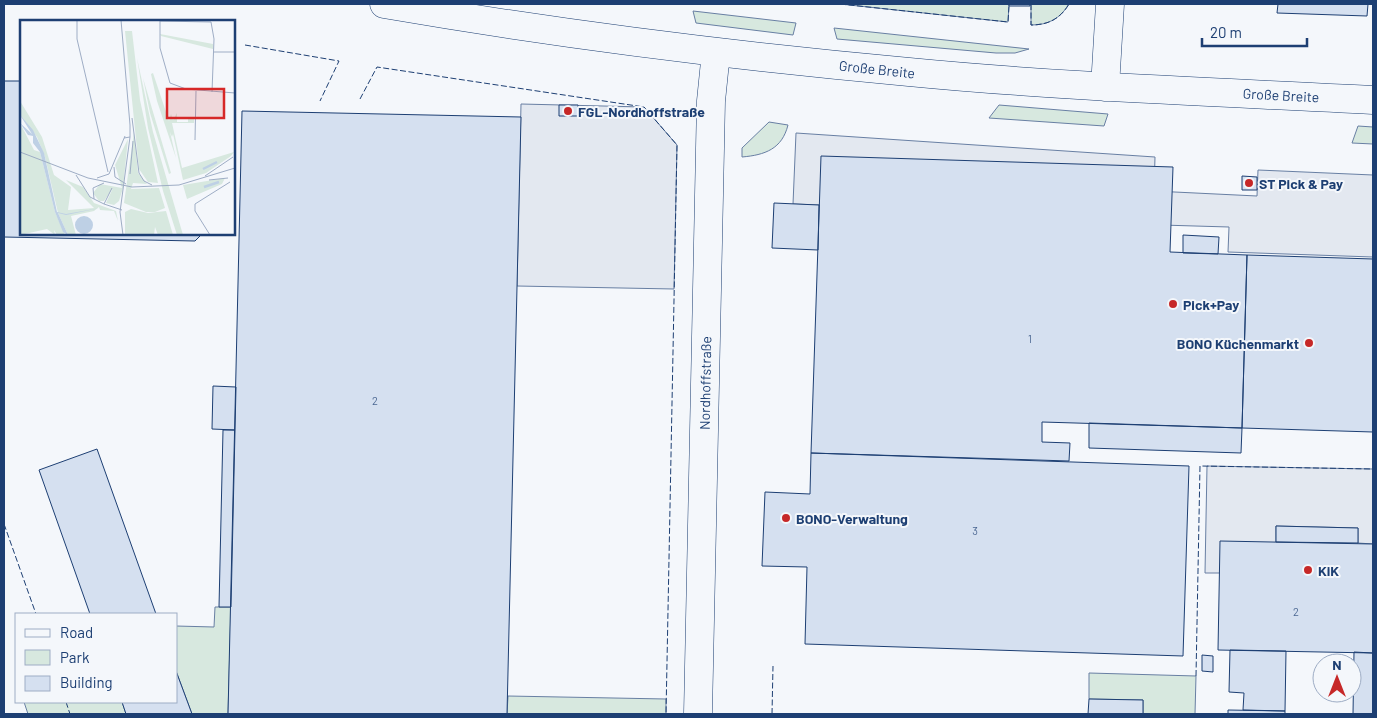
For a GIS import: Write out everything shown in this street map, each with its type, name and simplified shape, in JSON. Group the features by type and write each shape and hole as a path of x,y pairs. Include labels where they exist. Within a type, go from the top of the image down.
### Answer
{"street":[{"name":"Große Breite","path":"384,4 460,17 716,52 910,73 1105,87 1373,100"},
{"path":"1105,87 1110,4"},
{"name":"Nordhoffstraße","path":"698,714 711,101 716,52"}],"green space":[{"path":"840,4 1009,4 1008,22"},
{"path":"1031,4 1069,4 1062,14 1053,20 1043,24 1031,25"},
{"path":"693,11 796,23 793,35 696,23"},
{"path":"834,28 1029,49 1015,53 996,53 837,39"},
{"path":"999,105 1108,114 1104,126 989,118"},
{"path":"769,122 788,125 782,140 771,149 758,155 742,157 742,148"},
{"path":"1358,126 1373,127 1373,144 1352,143"},
{"path":"215,607 231,607 228,714 192,714 178,676 178,626 214,627"},
{"path":"1089,673 1196,676 1195,714 1143,714 1143,700 1089,699"},
{"path":"508,696 666,699 666,714 507,714"},
{"path":"24,703 122,703 126,714 28,714"}],"shaded area":[{"path":"521,104 644,107 677,145 674,289 517,286"},
{"path":"796,133 1155,157 1154,191 1257,196 1258,170 1373,175 1373,257 1228,252 1229,227 1161,225 996,230 819,224 819,205 793,204"},
{"path":"1207,466 1373,469 1373,544 1358,543 1358,528 1276,526 1276,542 1220,573 1205,573"}],"building":[{"path":"1009,4 1030,4 1030,6 1009,6"},
{"path":"1278,4 1368,4 1367,16 1277,13"},
{"path":"4,81 20,81 20,235 201,235 195,241 4,237"},
{"name":"FGL-Nordhoffstraße","path":"559,105 578,105 578,116 559,116"},
{"path":"242,111 521,117 507,714 228,714"},
{"path":"821,156 1173,167 1170,252 1247,255 1242,428 1042,422 1042,442 1070,443 1069,461 811,453"},
{"name":"ST Pick & Pay","path":"1242,176 1257,177 1257,190 1242,190"},
{"path":"774,203 819,205 818,250 772,248"},
{"path":"1183,235 1219,237 1218,254 1183,253"},
{"name":"BONO Küchenmarkt","path":"1247,255 1373,259 1373,432 1242,428"},
{"path":"213,386 236,387 235,430 212,429"},
{"path":"1089,423 1242,428 1241,453 1089,448"},
{"path":"223,430 235,430 231,607 219,607"},
{"path":"97,449 156,613 90,613 39,470"},
{"path":"811,453 1189,466 1183,656 805,644 807,567 762,566 765,492 810,494"},
{"path":"1276,526 1358,528 1358,543 1276,542"},
{"path":"1220,541 1373,544 1373,653 1218,650"},
{"path":"1230,650 1286,651 1285,711 1243,710 1244,693 1229,692"},
{"path":"1354,652 1373,653 1373,714 1353,714 1353,703 1362,703 1362,653"},
{"path":"1202,655 1213,656 1213,672 1202,671"},
{"path":"178,676 192,714 126,714 122,703 178,703"},
{"path":"1089,699 1143,700 1143,714 1088,714"},
{"path":"1228,710 1285,711 1285,714 1228,714"}],"fence":[{"path":"840,4 1008,22 1009,6"},
{"path":"1031,4 1031,25 1043,24 1053,20 1062,14 1069,4"},
{"path":"245,45 339,61 320,101"},
{"path":"360,99 377,67 644,107 677,145 666,714"},
{"path":"1196,676 1200,466 1373,469"},
{"path":"4,524 36,613"},
{"path":"772,714 773,666"},
{"path":"66,703 70,714"}],"place":[{"name":"FGL-Nordhoffstraße","path":"568,111"},
{"name":"ST Pick & Pay","path":"1249,183"},
{"name":"Pick+Pay","path":"1173,304"},
{"name":"BONO Küchenmarkt","path":"1309,343"},
{"name":"BONO-Verwaltung","path":"786,518"},
{"name":"KiK","path":"1308,570"}]}
